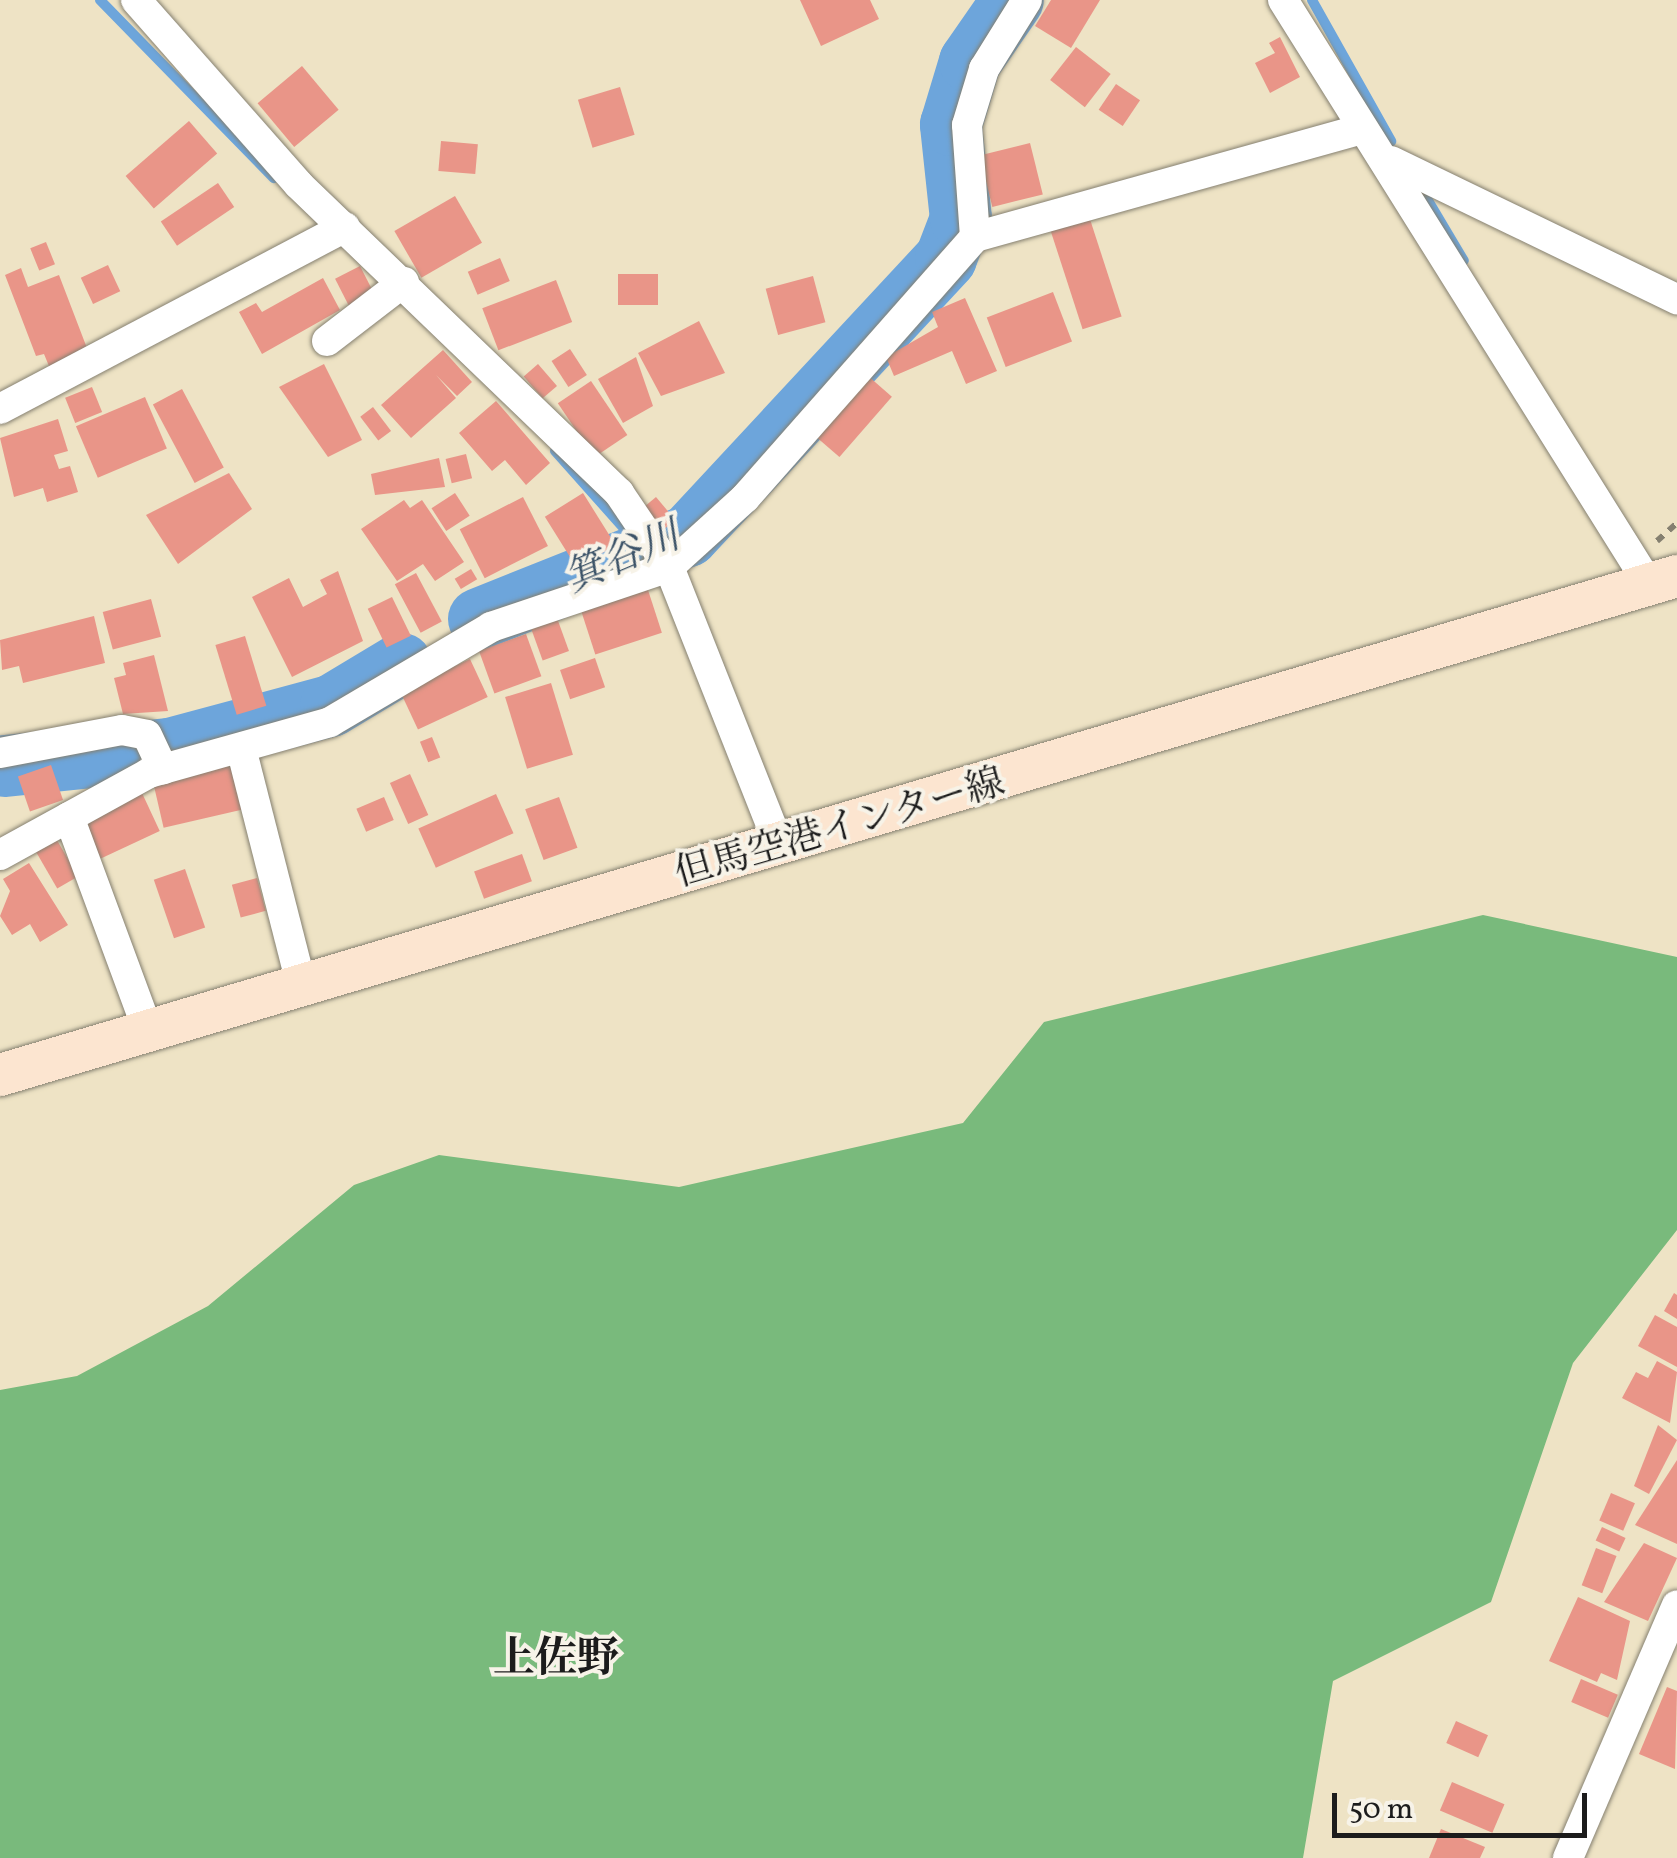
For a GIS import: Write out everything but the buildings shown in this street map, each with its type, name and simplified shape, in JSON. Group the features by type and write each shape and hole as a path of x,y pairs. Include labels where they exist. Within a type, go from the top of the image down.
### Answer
{"main road":[{"name":"但馬空港インター線","path":"0,1075 780,848 1664,581"}],"street":[{"path":"136,0 345,227 619,492 669,566 780,848"},
{"path":"976,237 967,125 984,69 1026,0"},
{"path":"1282,0 1357,130 1390,161 1664,581"},
{"path":"0,856 162,770 330,722 491,626 669,566 745,498 976,237 1357,130"},
{"path":"1390,161 1677,299"},
{"path":"0,409 345,227"},
{"path":"328,341 404,282"},
{"path":"0,753 122,730 147,735 162,770"},
{"path":"241,748 302,988"},
{"path":"69,817 149,1032"},
{"path":"1568,1858 1677,1604"}],"green space":[{"path":"1483,915 1677,957 1677,1230 1573,1363 1491,1602 1333,1681 1303,1858 0,1858 0,1390 77,1376 208,1306 354,1185 439,1155 679,1187 963,1123 1044,1022"}],"waterway":[{"path":"100,0 274,178"},
{"name":"箕谷川","path":"479,619 688,536 946,258 961,219 951,125 970,62 1013,0"},
{"path":"1312,0 1391,141"},
{"path":"1426,197 1464,261"},
{"path":"555,451 637,543"},
{"name":"箕谷川","path":"5,766 170,749 331,706 401,664"}],"district":[{"name":"上佐野","path":"556,1661"}]}
